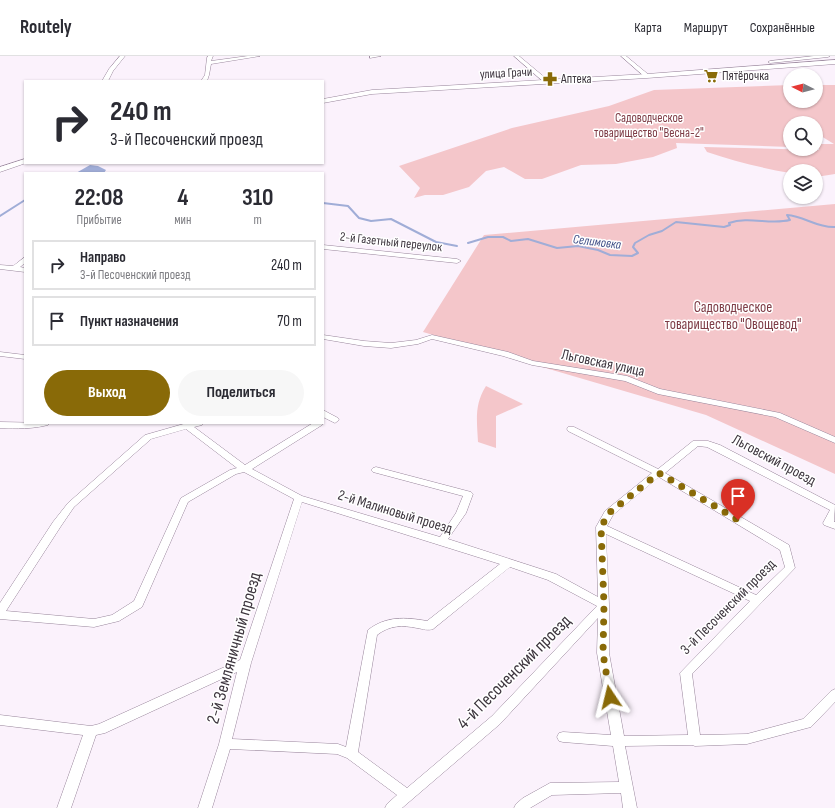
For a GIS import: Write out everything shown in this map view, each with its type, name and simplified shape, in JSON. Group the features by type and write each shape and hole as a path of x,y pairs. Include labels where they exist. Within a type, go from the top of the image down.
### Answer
{"street":[{"path":"106,80 111,70 123,56"},
{"path":"204,80 207,75 209,58 211,56"},
{"path":"209,64 258,56"},
{"path":"372,57 379,56"},
{"path":"516,56 547,82"},
{"path":"623,56 648,76"},
{"path":"770,62 828,56"},
{"name":"улица Грачи","path":"324,101 372,92 648,76 835,62"},
{"path":"0,170 24,161"},
{"name":"2-й Газетный переулок","path":"324,248 457,261"},
{"path":"0,276 7,268 24,260"},
{"path":"7,268 24,270"},
{"name":"Льговская улица","path":"324,337 386,347 422,341 432,337 505,354 532,363 627,379 658,391 777,415 835,440"},
{"path":"0,354 24,357"},
{"path":"324,414 335,420 324,422"},
{"path":"0,425 22,427 42,424"},
{"path":"0,612 71,504 148,437 195,424"},
{"path":"0,615 94,623 115,618 138,604 184,500 233,472 245,469 317,424"},
{"name":"2-й Малиновый проезд","path":"188,426 245,469 299,498 442,541 508,564 552,577 604,605"},
{"name":"3-й Песоченский проезд","path":"571,428 659,473 785,548 790,568 686,673 695,741"},
{"name":"Льговский проезд","path":"659,473 696,443 708,444 717,447 835,510 828,522 835,526"},
{"path":"376,470 468,494 461,514 442,541"},
{"path":"630,808 603,653 604,605 601,527 609,513 659,473"},
{"name":"2-й Земляничный проезд","path":"205,808 225,744 245,663 299,498"},
{"path":"601,527 757,600"},
{"path":"351,754 372,633 380,626 399,621 429,626 508,564"},
{"name":"4-й Песоченский проезд","path":"392,808 496,720 604,605"},
{"path":"0,720 91,731 101,728 245,663"},
{"path":"563,737 618,741 747,739 807,723 835,694"},
{"path":"64,808 91,731"},
{"path":"225,744 329,748 351,754 407,795"},
{"path":"521,808 550,789 627,787"}],"green space":[{"name":"Садоводческое товарищество \"Весна-2\"","path":"783,85 783,108 823,108 823,85 835,85 835,174 823,176 823,164 783,164 783,172 769,169 707,152 704,147 783,149 783,156 823,156 823,144 834,144 823,137 823,116 783,116 783,147 676,143 677,148 653,157 616,164 581,165 542,179 525,179 504,167 486,171 469,187 443,195 425,195 414,198 420,188 399,166 512,128 609,106 654,90"},
{"name":"Садоводческое товарищество \"Овощевод\"","path":"835,204 835,474 706,415 423,332 484,235"},
{"path":"486,386 523,404 496,416 496,448 478,442 477,413 482,393"}],"water":[{"path":"90,165 98,166 106,170 105,172 78,172"}],"waterway":[{"path":"0,216 24,201"},
{"path":"324,203 348,206 359,218 371,221 391,219 436,242 457,246"},
{"name":"Селимовка","path":"468,243 488,237 503,237 511,241 528,239 557,248 578,246 598,250 610,255 632,256 638,253 633,247 635,243 649,235 662,231 676,222 724,227 730,225 729,223 744,220 775,222 790,220 787,215 799,217 822,226 835,227"}],"place":[{"name":"Пятёрочка","path":"711,76"},
{"name":"Аптека","path":"550,79"}],"route":[{"path":"610,697 603,653 604,605 601,527 609,513 659,473 738,520"}]}
